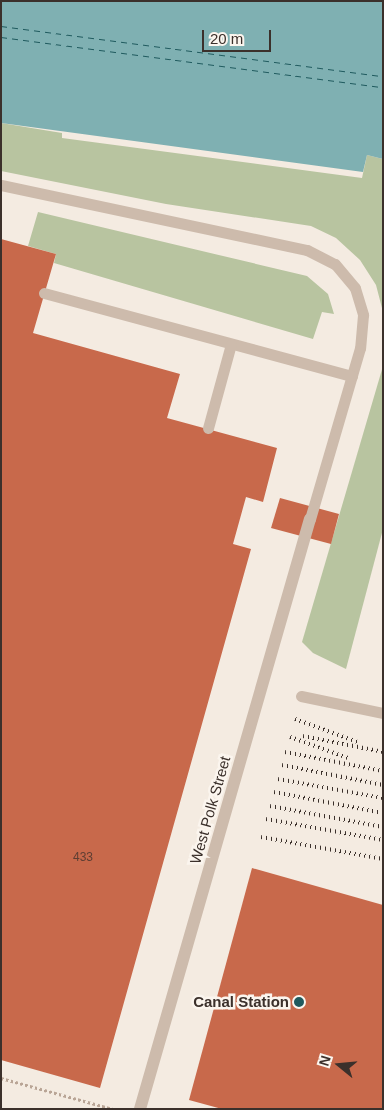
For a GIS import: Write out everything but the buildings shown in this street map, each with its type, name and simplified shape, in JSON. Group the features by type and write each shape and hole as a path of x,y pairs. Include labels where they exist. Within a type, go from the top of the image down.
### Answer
{"street":[{"name":"West Polk Street","path":"140,1109 310,519"}],"lane":[{"path":"1,185 307,250 335,264 355,288 363,315 352,376 310,519"},
{"path":"44,293 352,376"},
{"path":"208,428 231,344"},
{"path":"301,696 383,713"}],"path":[{"path":"1,1078 114,1109"}],"green space":[{"path":"1,123 62,133 62,138 362,178 367,155 383,159 383,312 376,285 360,260 336,238 311,226 166,204 1,171"},
{"path":"38,212 307,276 328,294 334,314 322,312 313,339 54,263 56,254 28,246"},
{"path":"383,366 383,529 346,669 313,653 302,642"}],"water":[{"path":"1,1 383,1 383,159 367,155 363,172 1,123"}],"ferry route":[{"path":"1,26 383,76"},
{"path":"1,37 383,87"}],"railway":[{"path":"295,719 358,742"},
{"path":"303,736 383,752"},
{"path":"290,737 348,758"},
{"path":"285,752 383,771"},
{"path":"282,765 383,785"},
{"path":"278,779 383,798"},
{"path":"274,792 383,813"},
{"path":"270,806 383,827"},
{"path":"266,819 383,840"},
{"path":"261,837 383,859"}],"place":[{"name":"Canal Station","path":"299,1002"}]}
